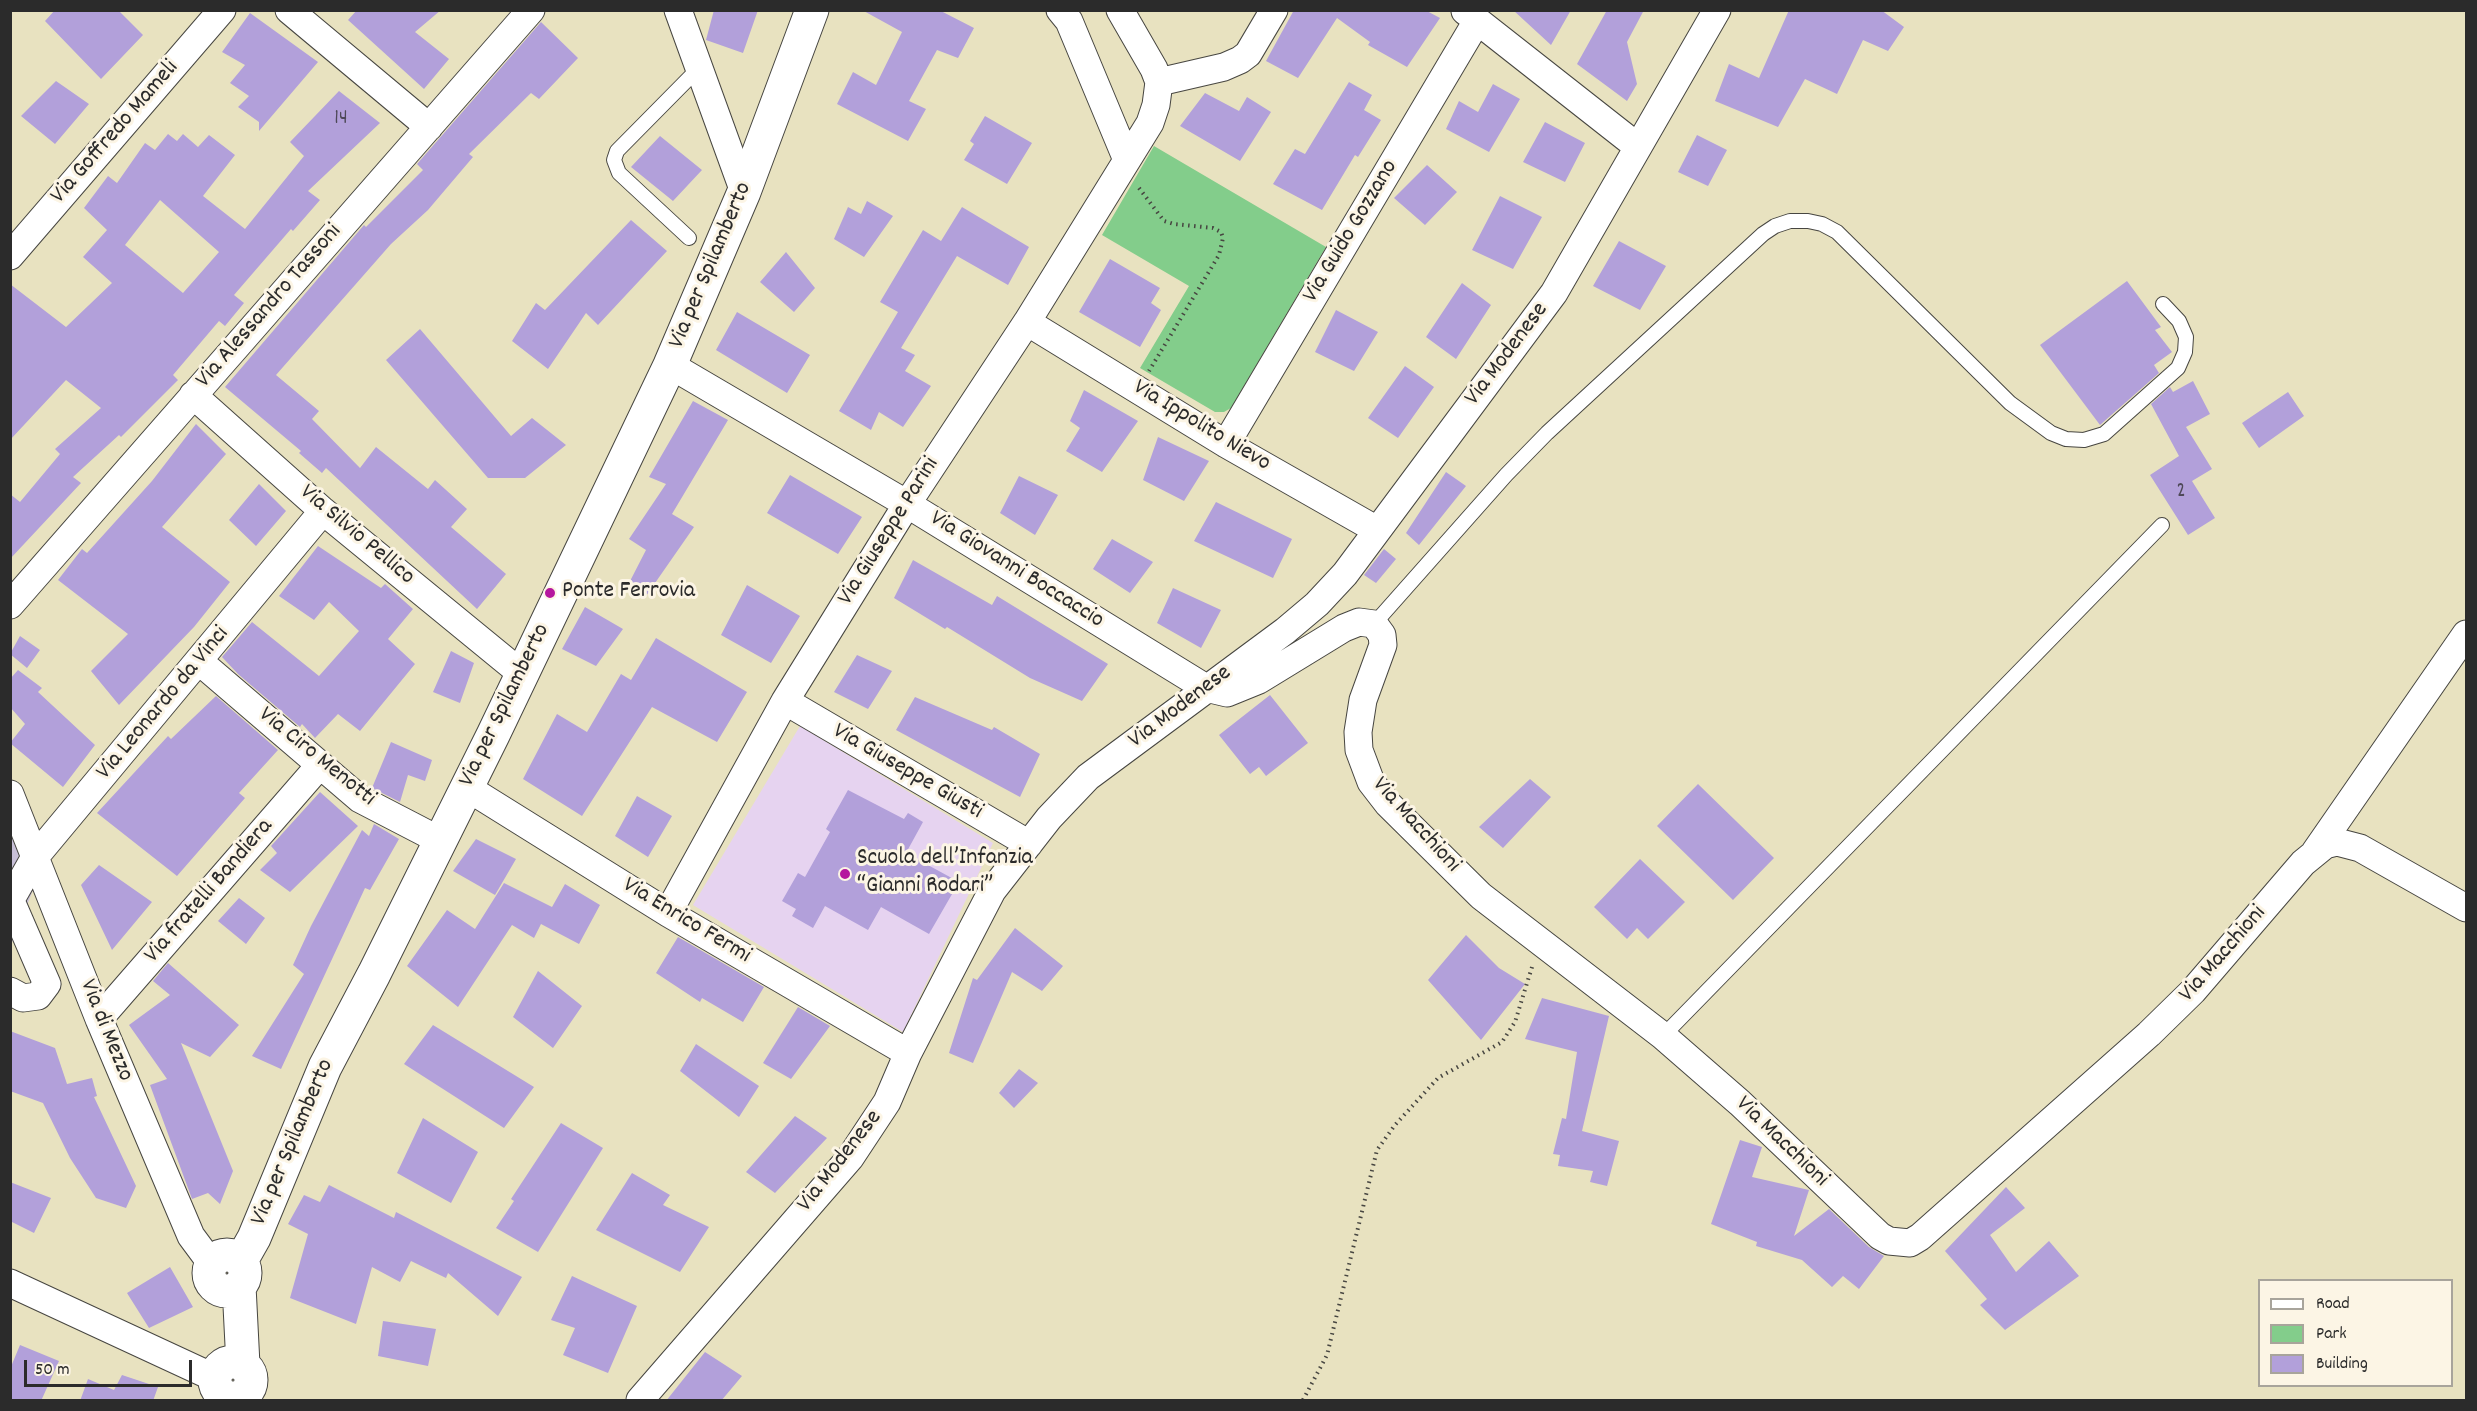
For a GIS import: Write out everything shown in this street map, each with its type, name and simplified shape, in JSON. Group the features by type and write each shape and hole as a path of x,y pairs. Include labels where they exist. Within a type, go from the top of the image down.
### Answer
{"main road":[{"name":"Via per Spilamberto","path":"227,1275 254,1238 325,1066 441,841 670,365 744,192 812,10"},
{"path":"221,1388 227,1275"}],"street":[{"name":"Via Goffredo Mameli","path":"10,256 222,10"},
{"path":"290,10 429,127"},
{"name":"Via Alessandro Tassoni","path":"10,605 531,10"},
{"path":"678,10 744,192"},
{"path":"1120,10 1159,82 1224,67 1240,60 1248,54 1274,10"},
{"name":"Via Modenese","path":"640,1401 850,1158 887,1102 909,1053 992,891 1048,818 1088,777 1317,604 1345,574 1554,293 1717,10"},
{"path":"1068,14 1127,160"},
{"path":"1471,16 1638,147"},
{"name":"Via Guido Gozzano","path":"1226,444 1471,16"},
{"name":"Via Giuseppe Parini","path":"668,913 785,701 907,504 1027,322 1150,123 1159,82"},
{"name":"Via Ippolito Nievo","path":"1027,322 1226,444 1377,530"},
{"name":"Via Giovanni Boccaccio","path":"670,365 907,504 1206,688"},
{"name":"Via Silvio Pellico","path":"193,394 324,511 522,674"},
{"name":"Via Leonardo da Vinci","path":"11,901 35,857 324,511"},
{"path":"1206,688 1227,693 1259,680 1344,628 1359,622 1374,624"},
{"name":"Via Macchioni","path":"1374,624 1382,634 1383,645 1363,700 1358,732 1359,750 1371,782 1403,821 1481,896 1664,1036 1740,1103 1880,1236 1900,1244 1910,1243 1920,1237 2173,1012 2314,853 2331,844 2348,843 2466,908"},
{"path":"2314,853 2466,634"},
{"name":"Via Ciro Menotti","path":"200,662 360,799 441,841"},
{"name":"Via Giuseppe Giusti","path":"785,701 1029,844"},
{"name":"Via fratelli Bandiera","path":"99,1019 320,765"},
{"name":"Via Enrico Fermi","path":"466,787 668,913 909,1053"},
{"name":"Via di Mezzo","path":"10,794 99,1019 191,1236 227,1275"},
{"path":"10,992 23,998 38,996 47,984 11,901"},
{"path":"10,1283 221,1388"}],"lane":[{"path":"689,238 619,173 614,160 617,152 699,68"},
{"path":"1374,624 1499,482 1548,433 1775,226 1790,221 1808,221 1822,224 1837,232 2010,403 2051,433 2066,439 2084,440 2104,434 2178,368 2185,352 2186,337 2179,321 2163,304"},
{"path":"1664,1036 2162,525"}],"path":[{"path":"1127,160 1136,184 1164,220 1174,224 1214,228 1221,232 1223,238 1219,255 1137,389"},
{"path":"1303,1401 1327,1355 1377,1150 1395,1125 1438,1078 1502,1042 1519,1012 1539,940"}],"shaded area":[{"name":"Scuola dell’Infanzia “Gianni Rodari”","path":"800,726 993,843 903,1032 693,905"},
{"path":"11,828 33,890 11,945"}],"green space":[{"path":"1154,146 1326,247 1231,408 1224,412 1215,412 1140,368 1189,286 1102,235"}],"building":[{"path":"55,10 118,10 143,35 101,79 45,21"},
{"path":"357,10 441,10 415,32 449,59 424,89 348,20"},
{"path":"714,10 758,10 743,53 706,40"},
{"path":"862,10 939,10 974,28 958,58 937,50 909,101 926,109 908,141 837,104 853,72 876,85 902,32"},
{"path":"1294,10 1425,10 1440,18 1407,67 1368,45 1370,42 1337,18 1298,78 1266,61"},
{"path":"1513,10 1571,10 1551,45"},
{"path":"1607,10 1644,10 1627,42 1637,84 1627,101 1577,64"},
{"path":"1789,10 1881,10 1904,27 1888,51 1863,40 1837,94 1805,79 1778,127 1715,101 1729,64 1759,78"},
{"path":"250,13 318,62 259,131 259,122 238,107 249,96 230,83 245,65 222,52"},
{"path":"541,22 578,58 539,99 531,93 469,154 473,157 428,210 391,244 276,375 319,411 312,419 360,468 376,447 428,489 435,480 467,509 451,527 506,574 477,609 326,468 322,473 299,453 301,451 225,387 364,225 366,227 423,170 417,164"},
{"path":"56,81 89,104 55,144 21,116"},
{"path":"1349,82 1372,95 1364,110 1381,120 1358,157 1355,155 1322,210 1273,184 1295,149 1305,154"},
{"path":"1493,84 1520,99 1489,152 1446,129 1459,101 1478,112"},
{"path":"339,91 380,123 308,191 320,200 293,231 291,229 234,295 244,303 225,326 219,321 173,375 178,380 121,437 119,435 73,477 81,483 10,559 10,494 20,502 60,454 55,449 101,408 66,380 10,440 10,284 66,327 112,283 83,257 107,230 84,208 108,176 117,183 145,143 155,150 168,134 177,141 183,134 198,147 209,135 235,155 203,196 245,229 304,156 290,142","holes":["160,200 219,252 183,293 125,245"]},
{"path":"1205,93 1239,111 1247,97 1271,112 1240,161 1180,126"},
{"path":"985,116 1032,143 1007,184 964,160 974,144 970,141"},
{"path":"1545,122 1585,143 1565,182 1523,162"},
{"path":"1697,135 1727,150 1708,186 1678,172"},
{"path":"660,136 702,170 673,201 631,167"},
{"path":"1427,165 1457,192 1425,225 1394,198"},
{"path":"1500,196 1542,217 1513,269 1472,250"},
{"path":"867,201 893,216 864,257 834,239 848,207 861,214"},
{"path":"962,207 1029,247 1008,285 957,256 901,348 915,355 905,371 931,386 903,427 879,412 871,430 839,411 898,312 880,302 923,230 941,241"},
{"path":"631,220 667,251 598,325 586,313 548,369 512,341 536,303 545,310"},
{"path":"1619,241 1666,266 1640,310 1593,286"},
{"path":"786,252 815,288 794,312 760,282"},
{"path":"1110,259 1160,288 1151,303 1161,310 1140,347 1079,312"},
{"path":"2127,281 2161,327 2155,330 2172,352 2154,365 2159,373 2100,425 2040,345"},
{"path":"1462,283 1491,305 1456,359 1426,337"},
{"path":"1336,310 1378,332 1354,371 1315,352"},
{"path":"737,312 810,355 787,393 716,350"},
{"path":"420,329 511,436 532,418 566,445 525,478 488,478 386,360"},
{"path":"1405,366 1434,387 1398,438 1368,418"},
{"path":"2193,381 2210,414 2186,427 2212,469 2192,481 2215,518 2188,535 2150,475 2179,456 2151,404 2170,387 2173,392"},
{"path":"1084,390 1138,421 1102,472 1066,451 1080,428 1070,421"},
{"path":"2288,392 2304,416 2259,448 2242,423"},
{"path":"693,401 728,420 672,514 694,527 646,596 628,585 646,550 629,539 666,484 649,477"},
{"path":"196,424 226,454 162,527 230,582 194,627 119,705 91,671 128,634 58,580 82,549 87,553 152,481"},
{"path":"1158,437 1209,461 1184,501 1143,480"},
{"path":"1446,472 1466,486 1419,545 1406,533"},
{"path":"790,475 862,517 838,554 767,513"},
{"path":"1019,476 1058,495 1035,535 1000,513"},
{"path":"259,484 286,511 256,546 229,520"},
{"path":"1216,502 1292,539 1273,578 1194,541"},
{"path":"1112,539 1153,562 1130,593 1093,569"},
{"path":"318,546 381,588 385,584 413,609 388,639 415,664 360,731 338,714 315,738 302,724 300,727 238,674 222,657 252,622 319,676 359,631 329,602 314,620 279,596"},
{"path":"1384,549 1396,559 1376,583 1364,575"},
{"path":"913,560 992,605 997,596 1108,664 1082,701 1030,678 947,627 945,629 894,598"},
{"path":"747,585 800,616 771,663 721,635"},
{"path":"1173,588 1221,610 1201,648 1157,623"},
{"path":"585,607 623,629 596,666 562,649"},
{"path":"20,636 40,650 27,668 10,654"},
{"path":"656,638 747,692 717,742 652,707 582,816 523,779 557,714 587,732 621,674 631,680"},
{"path":"451,651 474,663 460,703 433,692"},
{"path":"857,655 892,671 868,709 834,692"},
{"path":"18,670 42,688 38,692 95,745 63,787 10,743 25,724 10,707 10,679"},
{"path":"1270,695 1308,743 1266,776 1259,767 1250,774 1219,735"},
{"path":"216,696 278,750 239,793 245,798 177,876 97,813 168,736 171,739"},
{"path":"915,697 992,730 994,727 1040,754 1020,797 896,730"},
{"path":"391,742 432,760 425,781 408,775 400,802 372,788"},
{"path":"1530,779 1551,797 1503,848 1479,827"},
{"path":"1698,784 1774,858 1733,900 1657,826"},
{"path":"848,790 904,819 908,813 923,822 906,853 959,882 929,934 881,907 868,930 825,906 813,928 792,916 796,909 782,901 798,873 805,877 830,832 826,829"},
{"path":"320,792 358,826 290,892 260,870 277,853 271,846"},
{"path":"637,796 672,816 648,857 615,836"},
{"path":"374,824 399,839 370,890 365,888 281,1069 252,1056 304,974 293,965 311,926 362,830 369,836"},
{"path":"476,839 516,859 495,895 453,871"},
{"path":"1640,859 1685,902 1648,939 1637,928 1627,939 1594,907"},
{"path":"99,865 152,902 112,950 81,885"},
{"path":"504,883 552,907 565,884 600,905 579,944 541,924 534,938 512,925 458,1007 407,966 447,910 475,929"},
{"path":"239,898 265,918 246,944 218,921"},
{"path":"1015,928 1063,966 1042,991 1012,972 973,1063 949,1053 973,978 977,980"},
{"path":"1466,935 1499,968 1525,984 1481,1040 1428,980"},
{"path":"678,937 764,987 743,1022 702,998 700,1002 656,973"},
{"path":"168,963 239,1025 210,1057 181,1043 233,1171 220,1204 208,1193 192,1199 150,1085 167,1079 129,1025 170,995 153,981"},
{"path":"538,971 582,1006 553,1048 513,1017"},
{"path":"1542,998 1609,1016 1582,1131 1619,1141 1607,1186 1590,1182 1593,1171 1558,1166 1560,1155 1553,1154 1562,1118 1566,1119 1577,1052 1525,1039"},
{"path":"798,1007 830,1026 791,1079 763,1063"},
{"path":"433,1025 534,1087 504,1128 404,1064"},
{"path":"10,1031 55,1048 67,1084 92,1078 97,1096 94,1097 136,1186 126,1208 96,1198 70,1158 43,1103 10,1091"},
{"path":"696,1044 759,1086 739,1117 680,1071"},
{"path":"1019,1069 1038,1083 1014,1108 999,1093"},
{"path":"795,1116 827,1138 775,1193 746,1172"},
{"path":"423,1118 478,1152 451,1203 397,1173"},
{"path":"561,1123 603,1148 538,1252 496,1228 514,1201 511,1199"},
{"path":"1740,1140 1762,1147 1752,1177 1809,1190 1794,1236 1829,1209 1869,1247 1884,1256 1859,1289 1843,1276 1832,1287 1802,1260 1756,1246 1757,1242 1711,1224"},
{"path":"632,1173 670,1195 663,1205 709,1227 680,1272 596,1230"},
{"path":"10,1182 51,1198 34,1233 10,1221"},
{"path":"329,1185 394,1218 396,1212 522,1277 498,1316 448,1273 446,1278 411,1261 400,1282 372,1267 356,1324 290,1298 308,1234 288,1224 304,1195 320,1202"},
{"path":"2006,1187 2025,1208 1990,1235 2016,1272 2049,1241 2079,1276 2005,1330 1980,1305 1987,1299 1945,1251"},
{"path":"170,1267 193,1307 149,1328 127,1293"},
{"path":"572,1276 637,1306 608,1373 563,1355 575,1328 551,1320"},
{"path":"383,1321 436,1329 428,1366 378,1356"},
{"path":"20,1345 59,1361 41,1401 10,1401 10,1369"},
{"path":"705,1352 742,1376 721,1401 666,1401"},
{"path":"122,1375 158,1387 153,1401 80,1401 88,1379 114,1390"}],"place":[{"name":"Ponte Ferrovia","path":"550,593"},
{"name":"Scuola dell’Infanzia “Gianni Rodari”","path":"845,874"}]}
